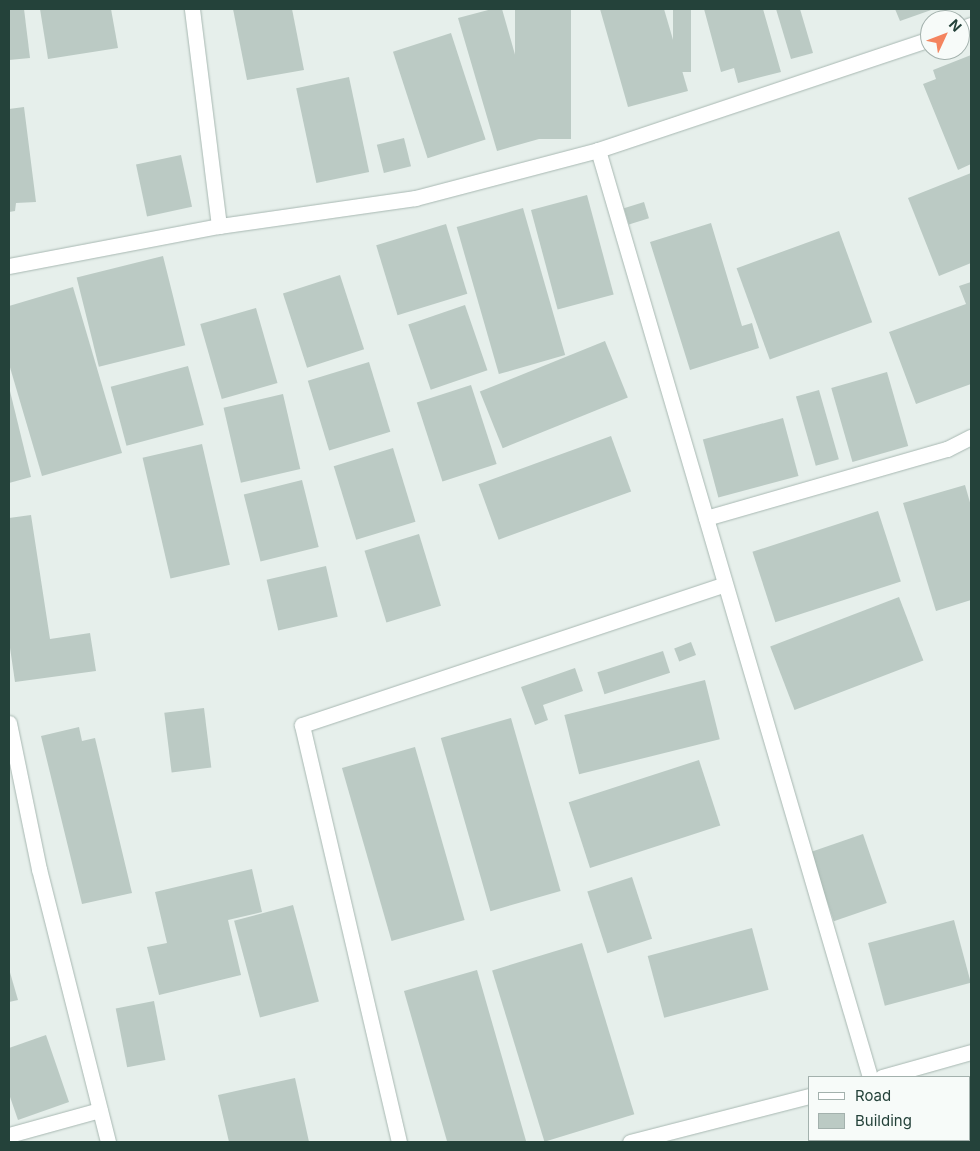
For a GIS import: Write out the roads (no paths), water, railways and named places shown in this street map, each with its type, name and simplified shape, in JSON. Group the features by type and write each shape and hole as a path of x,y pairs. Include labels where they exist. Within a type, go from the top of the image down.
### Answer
{"street":[{"path":"192,9 219,226"},
{"path":"9,266 219,226 415,198 598,150 920,42"},
{"path":"598,150 706,518 723,585 870,1076"},
{"path":"706,518 929,454 971,437"},
{"path":"399,1142 302,726 723,585"},
{"path":"9,722 39,869 108,1142"},
{"path":"886,1076 971,1052"},
{"path":"630,1142 808,1096"},
{"path":"9,1135 100,1110"}]}
